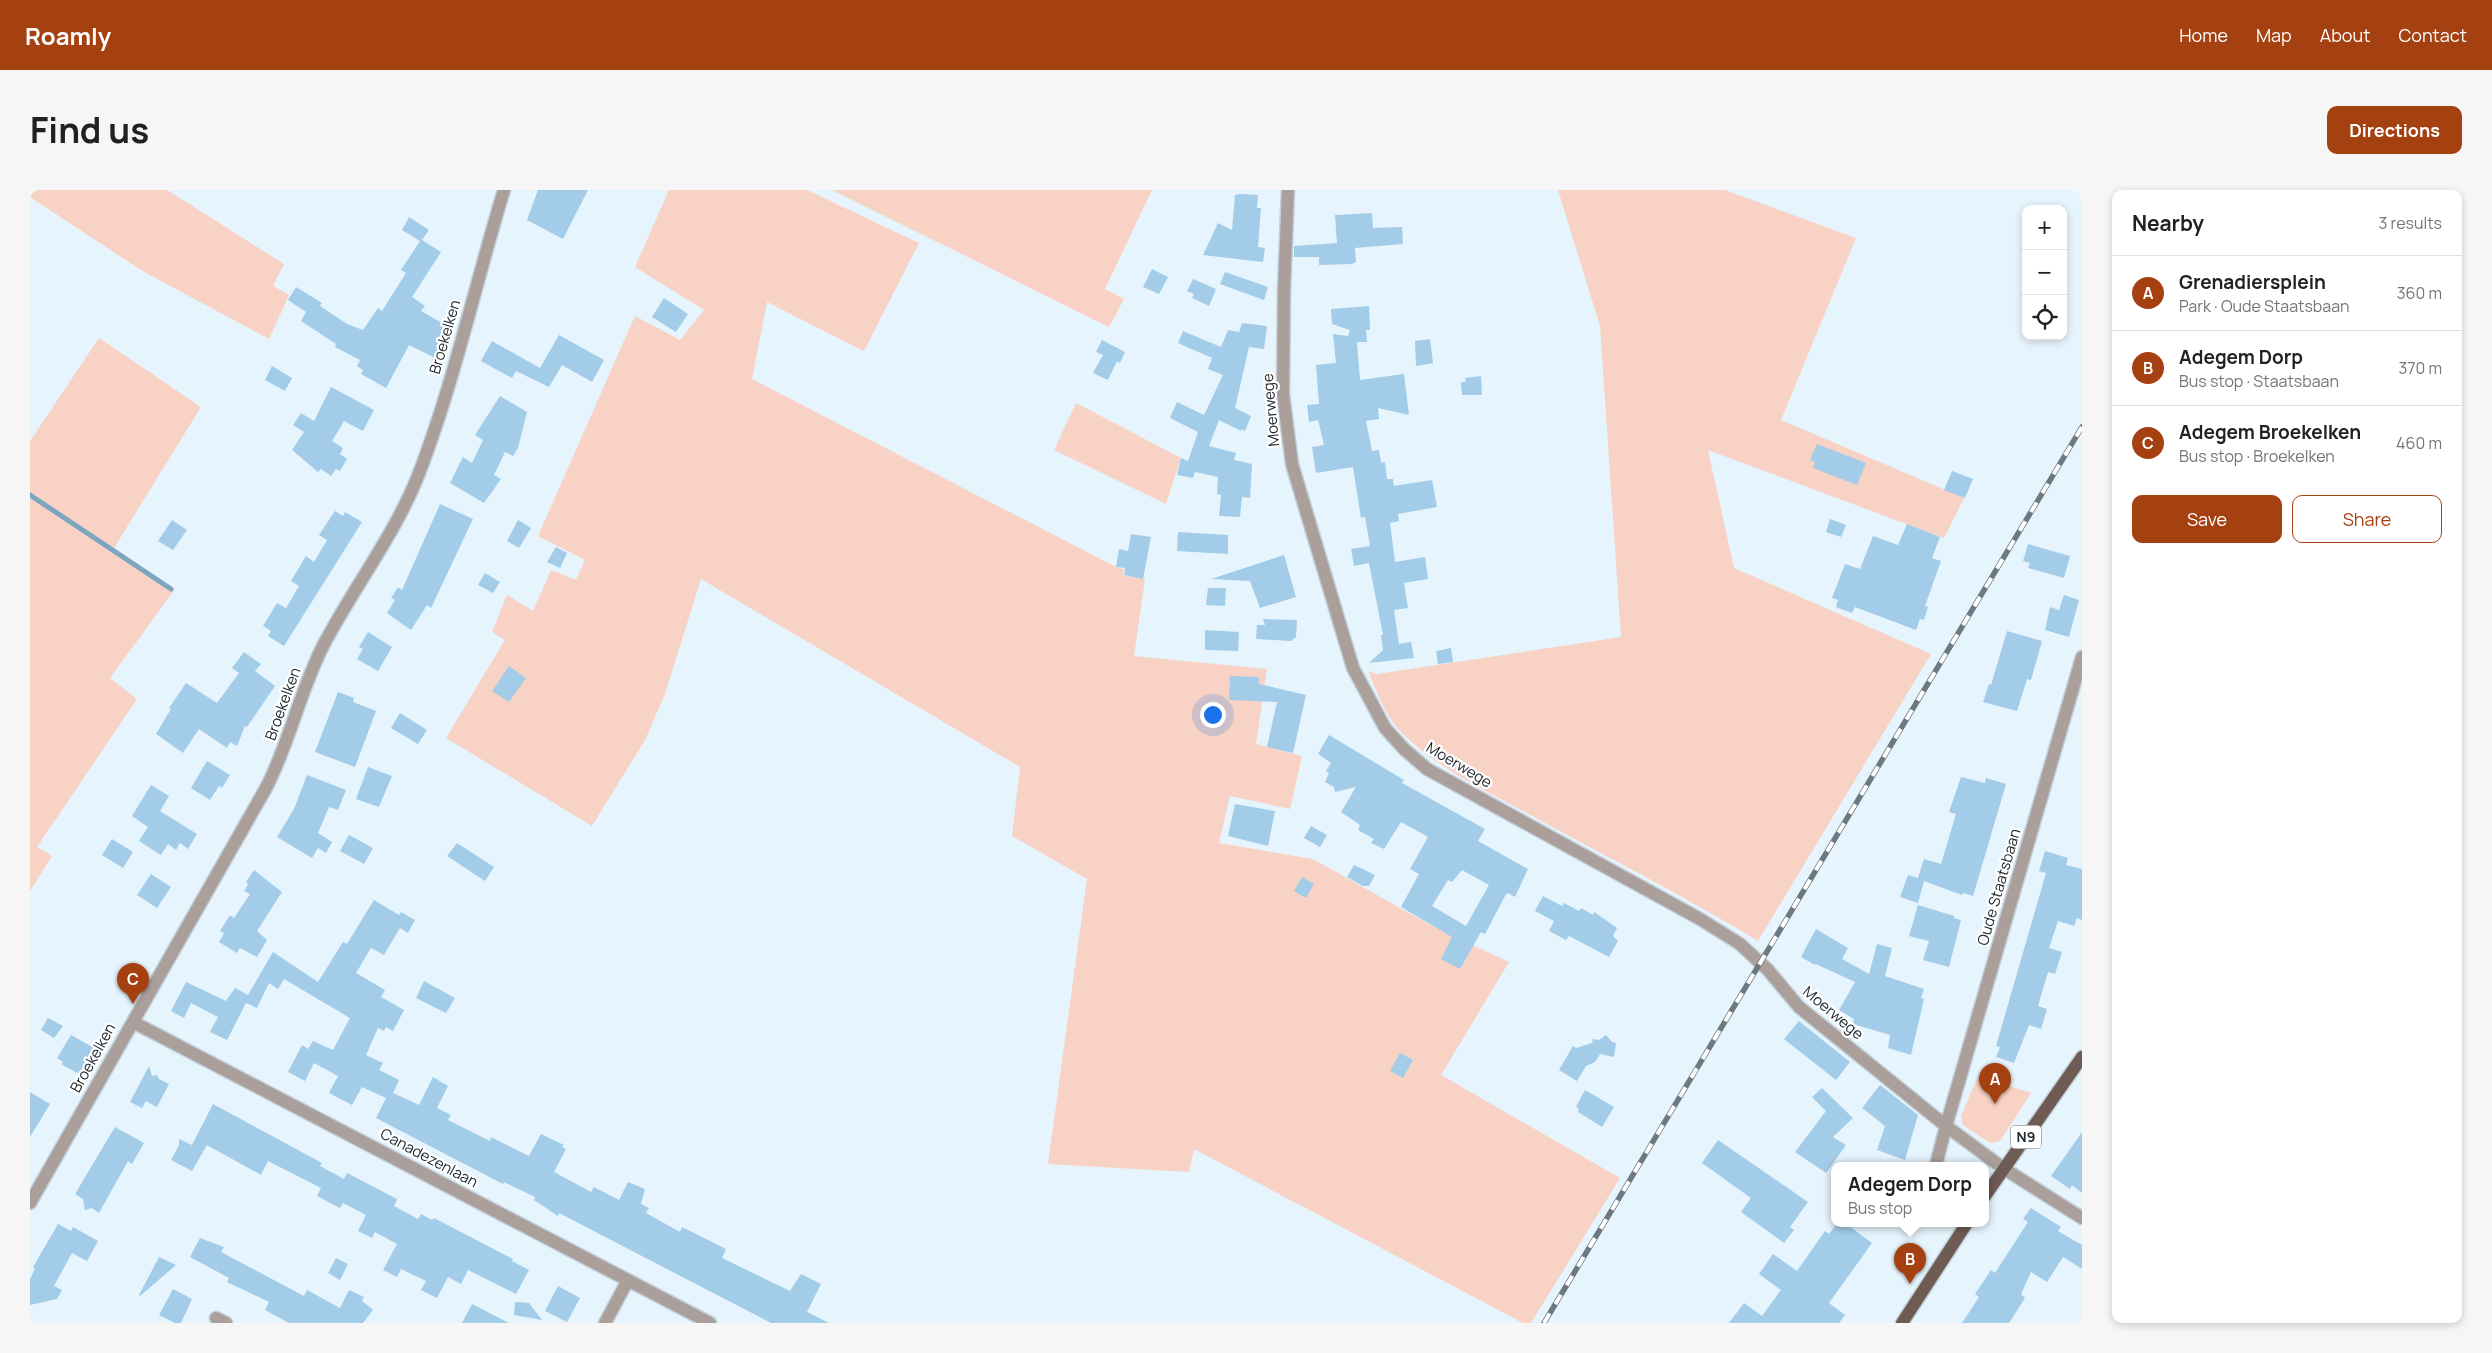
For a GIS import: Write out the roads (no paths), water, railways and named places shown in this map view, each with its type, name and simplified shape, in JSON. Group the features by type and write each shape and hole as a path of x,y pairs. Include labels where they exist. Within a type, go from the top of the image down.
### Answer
{"main road":[{"name":"N9","path":"1989,1190 2082,1057"},
{"path":"1902,1323 1964,1227"}],"street":[{"name":"Broekelken","path":"30,1203 266,788 278,764 323,646 396,525 433,435 504,190"},
{"name":"Moerwege","path":"1288,190 1284,290 1283,394 1292,464 1354,668 1385,728 1404,749 1427,769 1700,919 1740,944 1768,970 1799,1007 1946,1126"},
{"name":"Oude Staatsbaan","path":"1937,1162 2082,657"},
{"name":"Canadezenlaan","path":"133,1022 710,1323"},
{"path":"1946,1126 2004,1168 2082,1218"},
{"path":"605,1323 628,1280"}],"waterway":[{"path":"30,495 171,589"}],"railway":[{"path":"1544,1323 2082,427"}],"place":[{"name":"Adegem Broekelken","path":"133,1004"},
{"name":"Grenadiersplein","path":"1995,1104"},
{"name":"Adegem Dorp","path":"1910,1284"}]}
